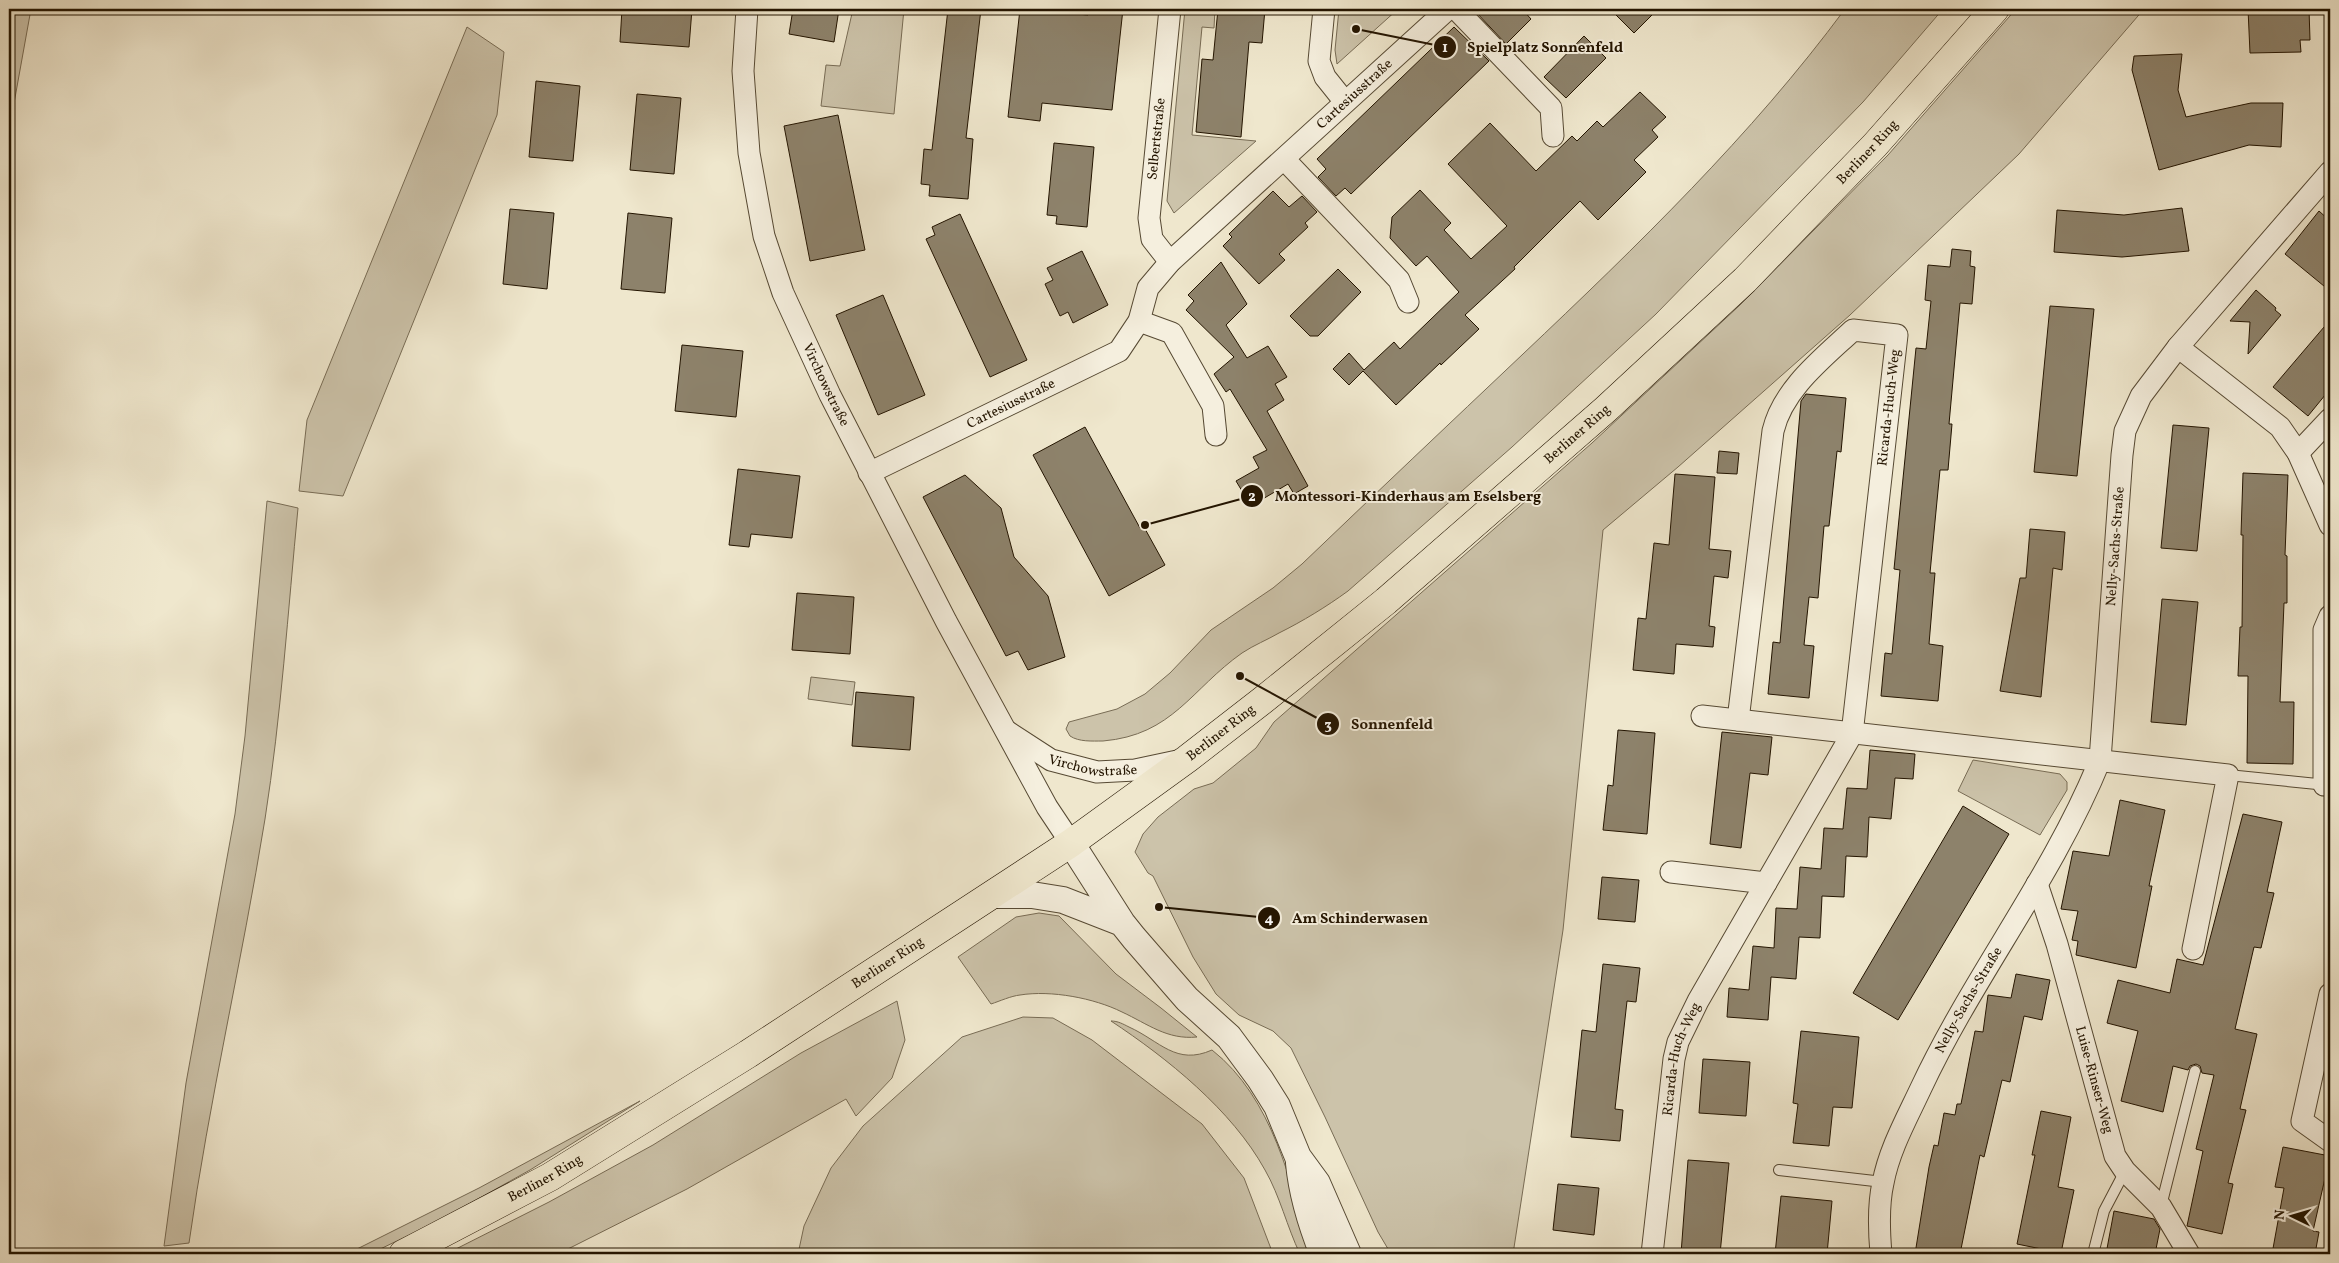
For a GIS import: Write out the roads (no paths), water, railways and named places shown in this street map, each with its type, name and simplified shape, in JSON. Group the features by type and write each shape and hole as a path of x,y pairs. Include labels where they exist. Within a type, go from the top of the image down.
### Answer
{"main road":[{"name":"Berliner Ring","path":"403,1254 496,1206 604,1145 1071,843 1187,759 1386,600 1599,415 1745,280 1861,159 1995,9"}],"street":[{"name":"Virchowstraße","path":"747,9 743,71 748,153 764,236 783,293 814,362 869,473 1047,806 1071,843"},
{"name":"Selbertstraße","path":"1170,9 1149,218 1152,239 1170,262"},
{"path":"1324,9 1320,61 1325,77 1345,102"},
{"name":"Cartesiusstraße","path":"869,473 1119,351 1139,321 1148,288 1170,262 1448,9"},
{"path":"1456,9 1551,108 1553,136"},
{"path":"1284,159 1399,280 1408,302"},
{"name":"Nelly-Sachs-Straße","path":"1881,1254 1883,1182 1894,1147 1946,1036 2037,884 2076,814 2100,760 2120,472 2125,431 2141,396 2178,347 2330,172"},
{"path":"1139,321 1172,333 1213,406 1216,435"},
{"name":"Ricarda-Huch-Weg","path":"1652,1254 1674,1059 1678,1042 1698,1001 1852,734 1897,335 1853,330 1817,364 1787,398 1777,414 1772,441 1738,720"},
{"path":"2178,347 2280,427 2298,453 2330,524"},
{"path":"2298,453 2330,419"},
{"path":"2327,785 2324,630 2330,616"},
{"path":"1702,716 2228,775 2193,949"},
{"name":"Virchowstraße","path":"1006,730 1051,760 1096,772 1136,770 1187,759"},
{"path":"1071,843 1122,923 1187,999 1229,1037 1260,1079 1277,1106 1298,1157 1317,1183 1348,1254"},
{"path":"1671,872 1766,883"},
{"name":"Luise-Rinser-Weg","path":"2037,884 2057,944 2115,1156 2125,1171 2161,1207 2189,1254"},
{"path":"992,895 1032,895 1063,900 1122,923"},
{"path":"2330,994 2302,1121 2330,1141"},
{"path":"1298,1157 1301,1189 1308,1215 1323,1254"}],"lane":[{"path":"2228,775 2327,785"},
{"path":"2161,1207 2195,1071"},
{"path":"1779,1170 1883,1182"},
{"path":"2093,1254 2104,1211 2125,1171"}],"place":[{"name":"Spielplatz Sonnenfeld","path":"1356,29"},
{"name":"Montessori-Kinderhaus am Eselsberg","path":"1145,525"},
{"name":"Sonnenfeld","path":"1240,676"},
{"name":"Am Schinderwasen","path":"1159,907"}]}
